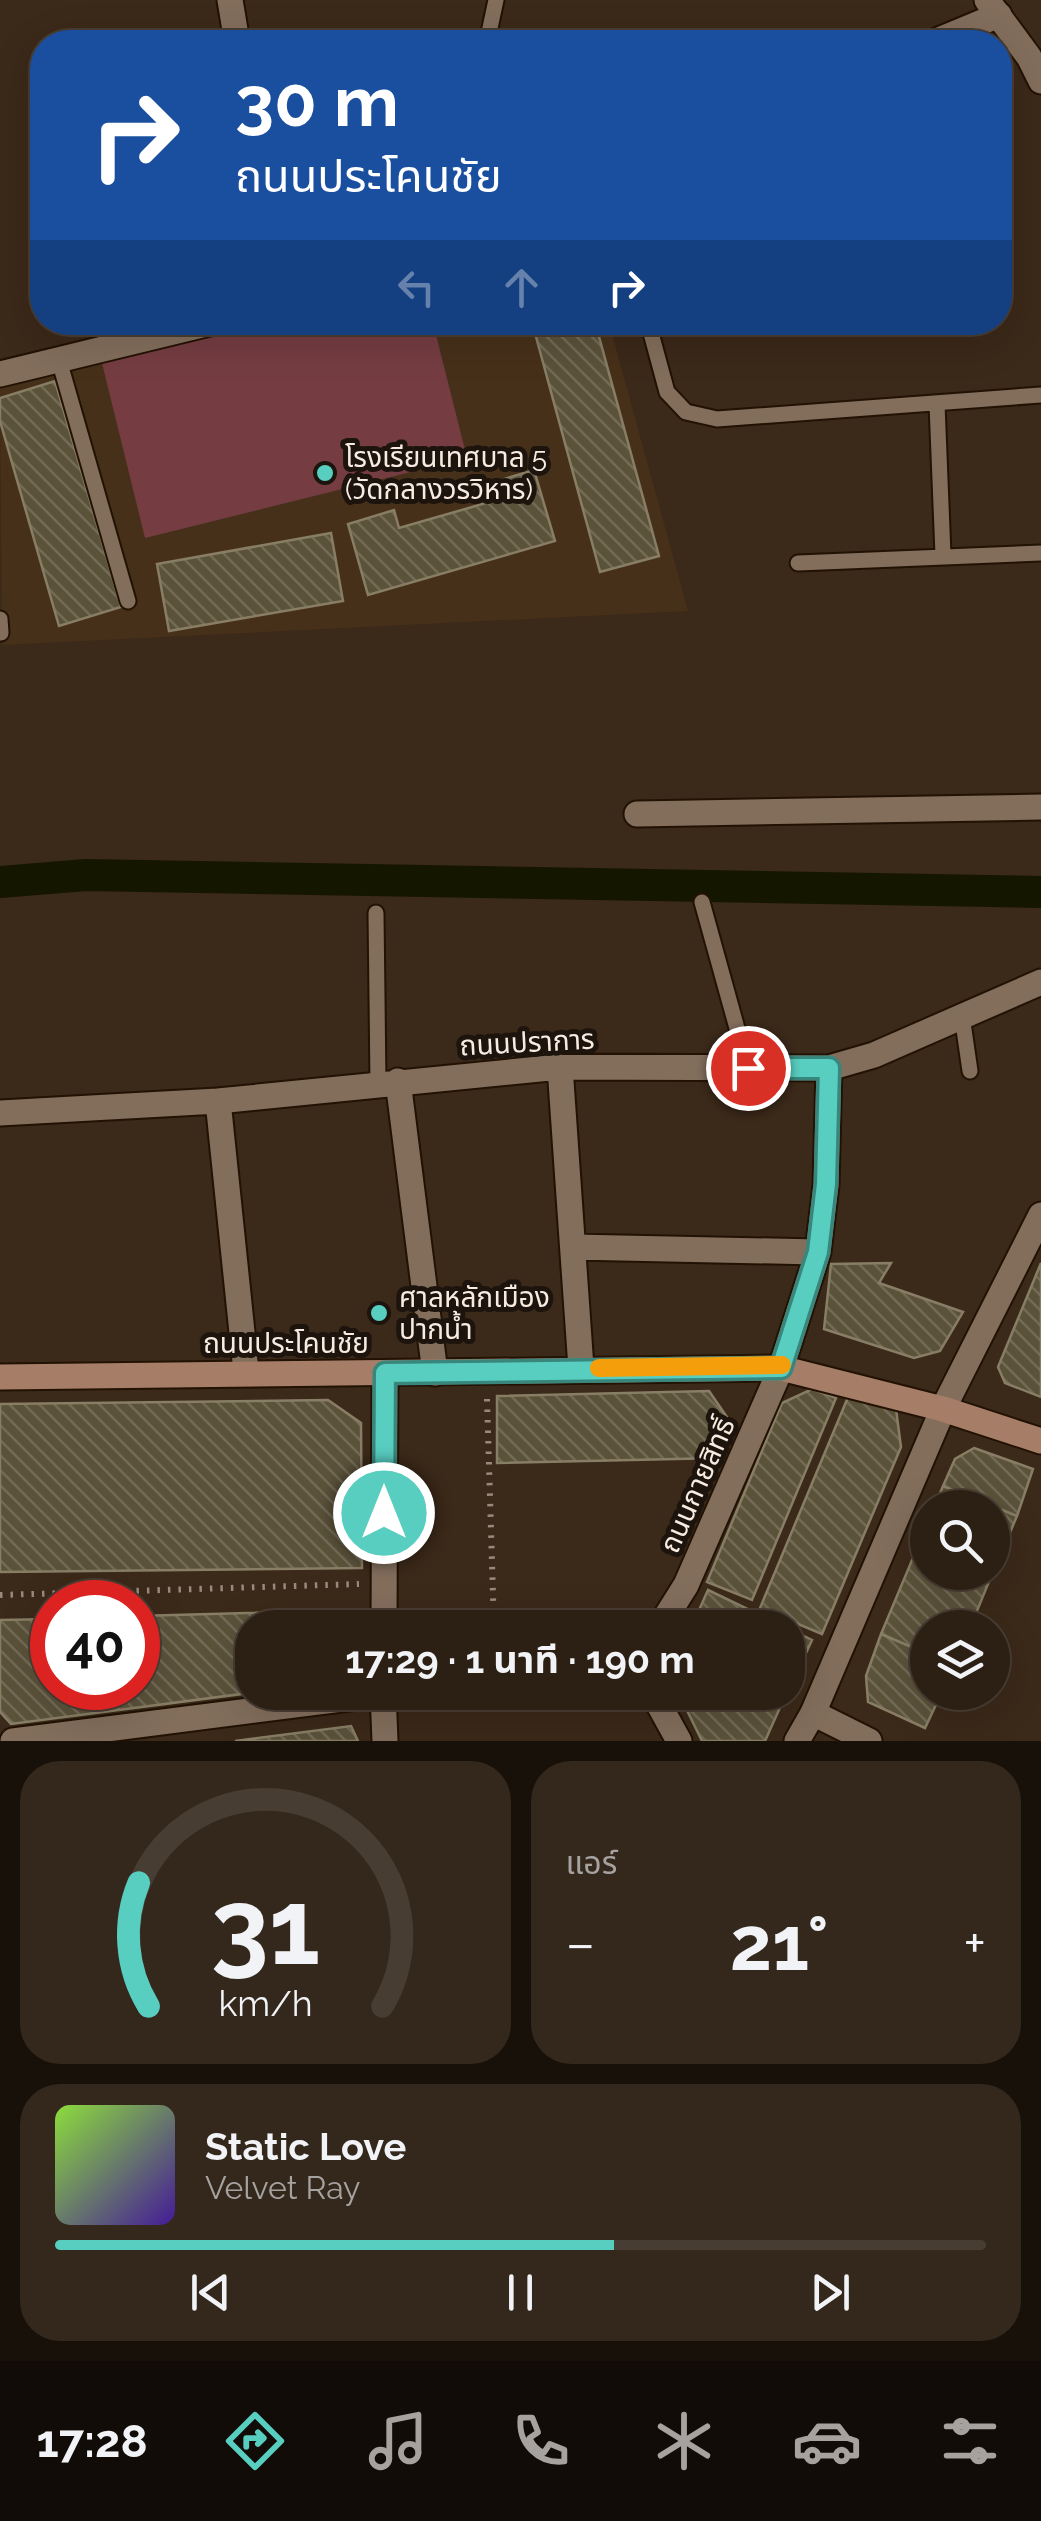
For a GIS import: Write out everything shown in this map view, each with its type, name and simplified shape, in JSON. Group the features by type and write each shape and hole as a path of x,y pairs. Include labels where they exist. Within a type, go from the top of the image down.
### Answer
{"main road":[{"name":"ถนนประโคนชัย","path":"0,1377 246,1371 781,1368 943,1408 1041,1442"}],"street":[{"path":"230,0 235,30"},
{"path":"955,30 998,5 1041,81"},
{"path":"0,374 161,335"},
{"path":"637,814 1041,808"},
{"name":"ถนนปราการ","path":"0,1113 218,1101 560,1068 829,1068 874,1055 1041,982"},
{"path":"560,1068 581,1368"},
{"name":"ถนนกายสิทธิ์","path":"670,1610 686,1585 781,1368 818,1252 826,1184 829,1068"},
{"path":"388,1082 435,1372"},
{"path":"218,1101 246,1371"},
{"path":"796,1741 813,1712 943,1408 1041,1215"},
{"path":"573,1248 818,1252"},
{"path":"384,1610 385,1373"},
{"path":"13,1741 255,1710"},
{"path":"385,1741 387,1710"},
{"path":"662,1710 679,1741"},
{"path":"813,1712 869,1741"}],"lane":[{"path":"490,30 496,0"},
{"path":"652,335 667,392 686,412 717,419 1041,395"},
{"path":"59,360 128,600"},
{"path":"936,404 944,555"},
{"path":"798,563 1041,553"},
{"path":"0,620 1,633"},
{"path":"702,902 748,1068"},
{"path":"376,913 388,1082"},
{"path":"962,1016 970,1071"}],"path":[{"path":"486,1371 493,1610"},
{"path":"0,1596 384,1584"}],"shaded area":[{"name":"โรงเรียนเทศบาล 5 (วัดกลางวรวิหาร)","path":"199,335 612,335 688,611 2,645 0,387"},
{"path":"215,335 436,335 467,458 145,538 102,363"}],"building":[{"path":"536,335 599,335 659,556 600,572"},
{"path":"55,381 121,607 59,626 0,421 0,398"},
{"path":"534,470 555,541 368,595 348,524 394,510 399,528 493,501 488,484"},
{"path":"331,533 343,601 169,631 157,564"},
{"path":"891,1263 879,1283 963,1312 940,1351 914,1358 824,1329 831,1264"},
{"path":"1041,1263 1041,1397 1005,1383 998,1367"},
{"path":"812,1389 836,1398 752,1600 707,1582 782,1403"},
{"path":"851,1390 896,1409 901,1447 822,1634 805,1627 805,1610 760,1608"},
{"path":"709,1391 731,1423 720,1458 497,1463 497,1396"},
{"path":"328,1400 361,1423 362,1568 0,1572 0,1404"},
{"path":"974,1448 1033,1469 1017,1516 1010,1513 1010,1490 953,1490 943,1486 955,1459"},
{"path":"1010,1513 1017,1516 1010,1532"},
{"path":"910,1565 910,1590 986,1590 977,1610 910,1610 910,1646 881,1634"},
{"path":"708,1590 750,1610 699,1610"},
{"path":"235,1613 235,1695 160,1705 160,1615"},
{"path":"30,1619 30,1710 119,1710 11,1724 0,1712 0,1620"},
{"path":"881,1634 910,1646 910,1710 934,1710 925,1728 868,1702 866,1676"},
{"path":"805,1636 812,1640 805,1655"},
{"path":"687,1710 779,1710 765,1741 702,1741"},
{"path":"351,1726 358,1741 235,1741"}],"waterway":[{"path":"0,882 86,875 1041,892"}],"slow traffic":[{"path":"599,1368 782,1365"}],"place":[{"name":"โรงเรียนเทศบาล 5 (วัดกลางวรวิหาร)","path":"325,473"},
{"name":"ศาลหลักเมือง ปากน้ำ","path":"379,1313"}],"route":[{"path":"384,1513 385,1373 781,1368 818,1252 826,1184 829,1068 748,1068"}]}
